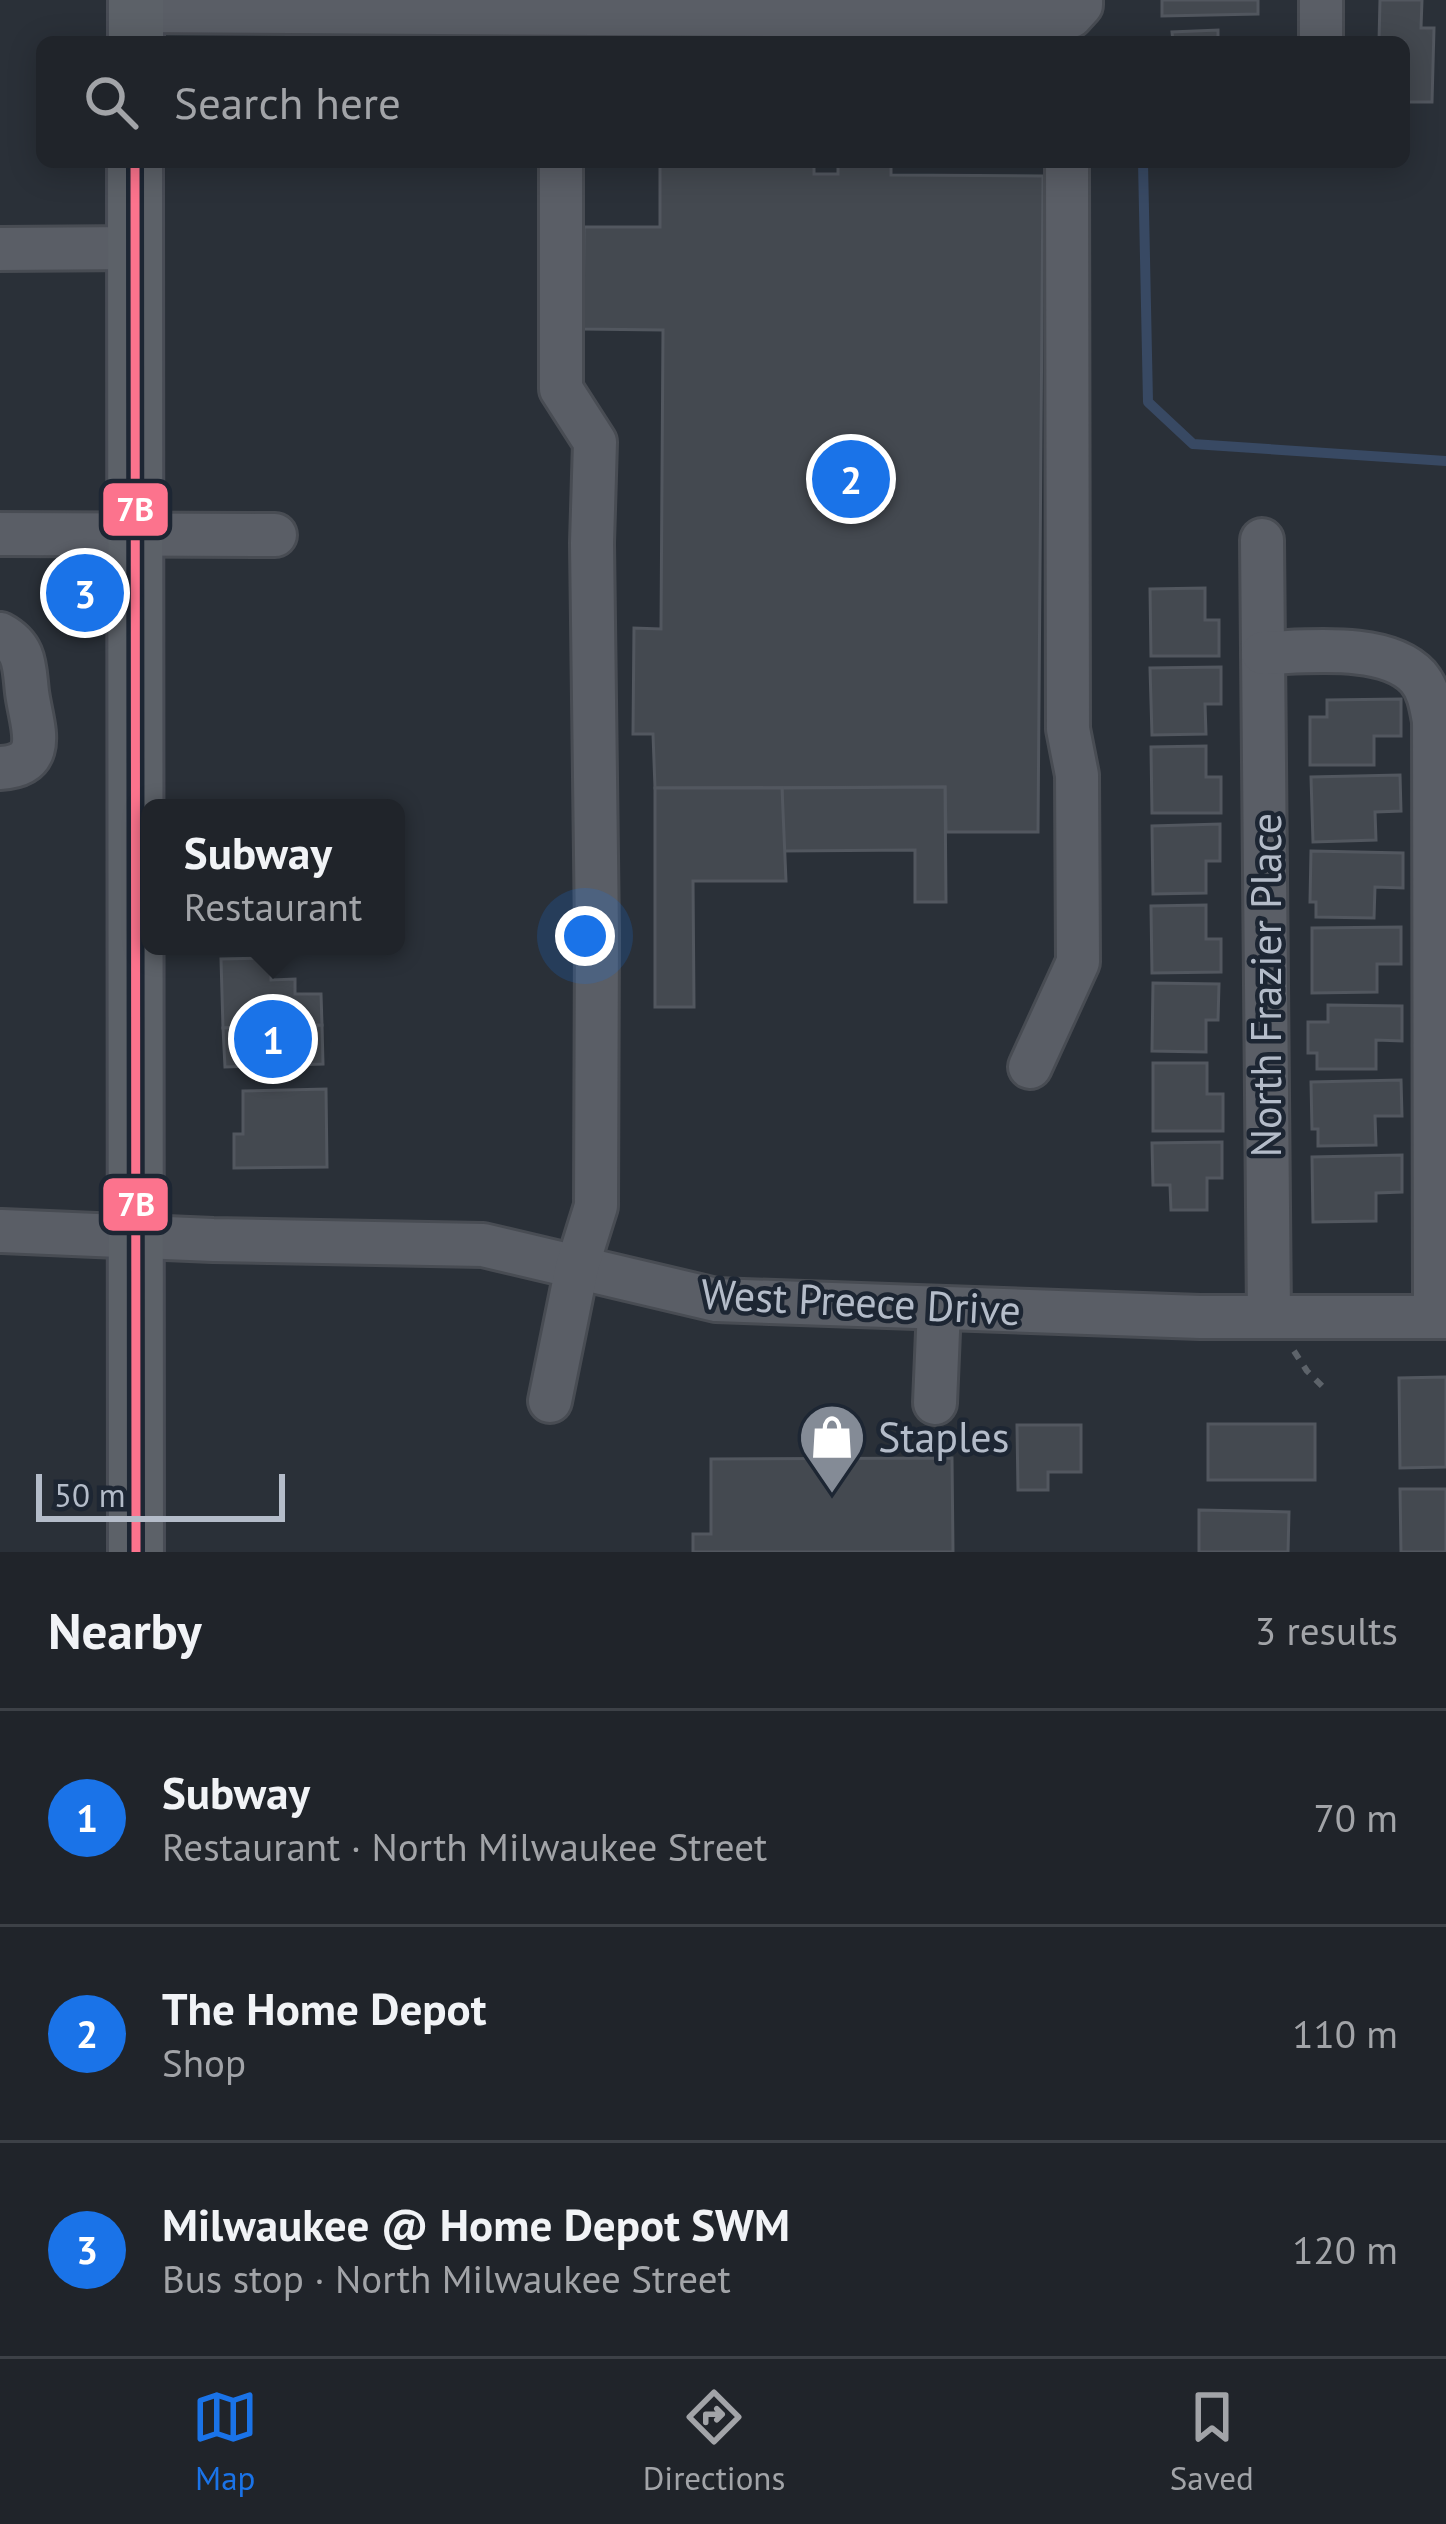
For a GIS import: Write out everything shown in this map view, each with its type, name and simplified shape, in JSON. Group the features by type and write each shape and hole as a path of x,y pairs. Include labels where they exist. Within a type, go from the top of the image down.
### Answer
{"main road":[{"path":"135,168 136,1552"}],"street":[{"path":"136,18 1056,17 1071,16 1081,0"},
{"path":"1321,0 1321,36"},
{"path":"550,1401 577,1267 596,1206 595,442 561,389 561,168"},
{"path":"1030,1067 1078,962 1077,775 1068,728 1067,168"},
{"path":"0,249 136,248"},
{"path":"0,534 274,535"},
{"name":"North Frazier Place","path":"1262,540 1280,1329"},
{"path":"0,634 14,641 25,658 14,704 34,718 34,747 27,761 0,768"},
{"path":"1263,653 1348,652 1385,657 1406,666 1430,698 1441,1317"},
{"name":"West Preece Drive","path":"2,1231 483,1245 716,1300 1280,1329 1441,1317"},
{"path":"934,1402 939,1308"}],"path":[{"path":"1280,1329 1322,1387"}],"building":[{"path":"1162,0 1258,0 1258,14 1162,16"},
{"path":"1380,0 1422,0 1421,28 1434,28 1432,102 1410,102 1410,36 1379,36"},
{"path":"1218,30 1218,36 1172,36 1172,32"},
{"path":"660,168 814,168 814,174 838,174 838,168 891,168 891,175 1043,176 1038,832 946,832 945,787 655,788 653,734 633,734 634,628 661,629 663,330 583,329 584,227 660,227"},
{"path":"1205,588 1205,620 1219,620 1219,656 1151,656 1150,589"},
{"path":"1221,667 1221,704 1205,704 1206,734 1152,735 1150,668"},
{"path":"1401,699 1401,736 1374,736 1374,765 1310,765 1310,717 1327,717 1327,700"},
{"path":"1206,746 1206,777 1221,777 1221,813 1152,813 1151,747"},
{"path":"1400,775 1401,811 1375,812 1376,840 1313,842 1311,777"},
{"path":"945,787 946,902 915,902 915,850 782,851 782,788"},
{"path":"655,788 782,788 786,881 693,881 694,1007 655,1007"},
{"path":"1220,824 1220,861 1206,861 1206,893 1153,894 1152,826"},
{"path":"1311,851 1403,853 1403,888 1375,887 1374,918 1316,917 1316,902 1310,902"},
{"path":"1206,905 1206,939 1221,939 1221,972 1152,973 1151,906"},
{"path":"1401,927 1401,964 1377,964 1377,992 1312,993 1312,928"},
{"path":"271,958 271,980 295,979 295,994 321,994 322,1025 223,1028 221,959"},
{"path":"1153,983 1219,984 1218,1020 1206,1020 1206,1052 1152,1051"},
{"path":"1328,1005 1402,1006 1402,1041 1376,1040 1376,1069 1317,1069 1317,1053 1308,1053 1308,1022 1328,1022"},
{"path":"322,1025 323,1064 225,1067 223,1028"},
{"path":"1153,1063 1207,1063 1207,1094 1223,1094 1223,1131 1153,1131"},
{"path":"1401,1080 1402,1116 1375,1116 1376,1145 1318,1146 1318,1129 1312,1129 1311,1082"},
{"path":"326,1089 327,1167 234,1168 234,1134 243,1134 243,1091"},
{"path":"1222,1142 1222,1178 1207,1178 1207,1210 1171,1210 1170,1185 1153,1185 1152,1143"},
{"path":"1402,1155 1402,1192 1376,1193 1376,1221 1313,1222 1312,1157"},
{"path":"1446,1377 1446,1467 1400,1468 1399,1378"},
{"path":"1208,1424 1315,1424 1315,1480 1208,1480"},
{"path":"1017,1425 1081,1425 1081,1472 1048,1472 1048,1490 1018,1490"},
{"name":"Staples","path":"952,1458 953,1552 693,1552 693,1534 711,1534 711,1459"},
{"path":"1400,1489 1446,1489 1446,1552 1401,1552"},
{"path":"1199,1510 1289,1512 1288,1552 1199,1552"}],"waterway":[{"path":"713,35 724,36"},
{"path":"1143,168 1148,402 1193,444 1446,461"}],"transit line":[{"name":"7B","path":"135,168 136,1552"}],"place":[{"name":"The Home Depot","path":"851,479"},
{"name":"Milwaukee @ Home Depot SWM","path":"85,593"},
{"name":"Subway","path":"273,1039"},
{"name":"Staples","path":"832,1496"}]}
